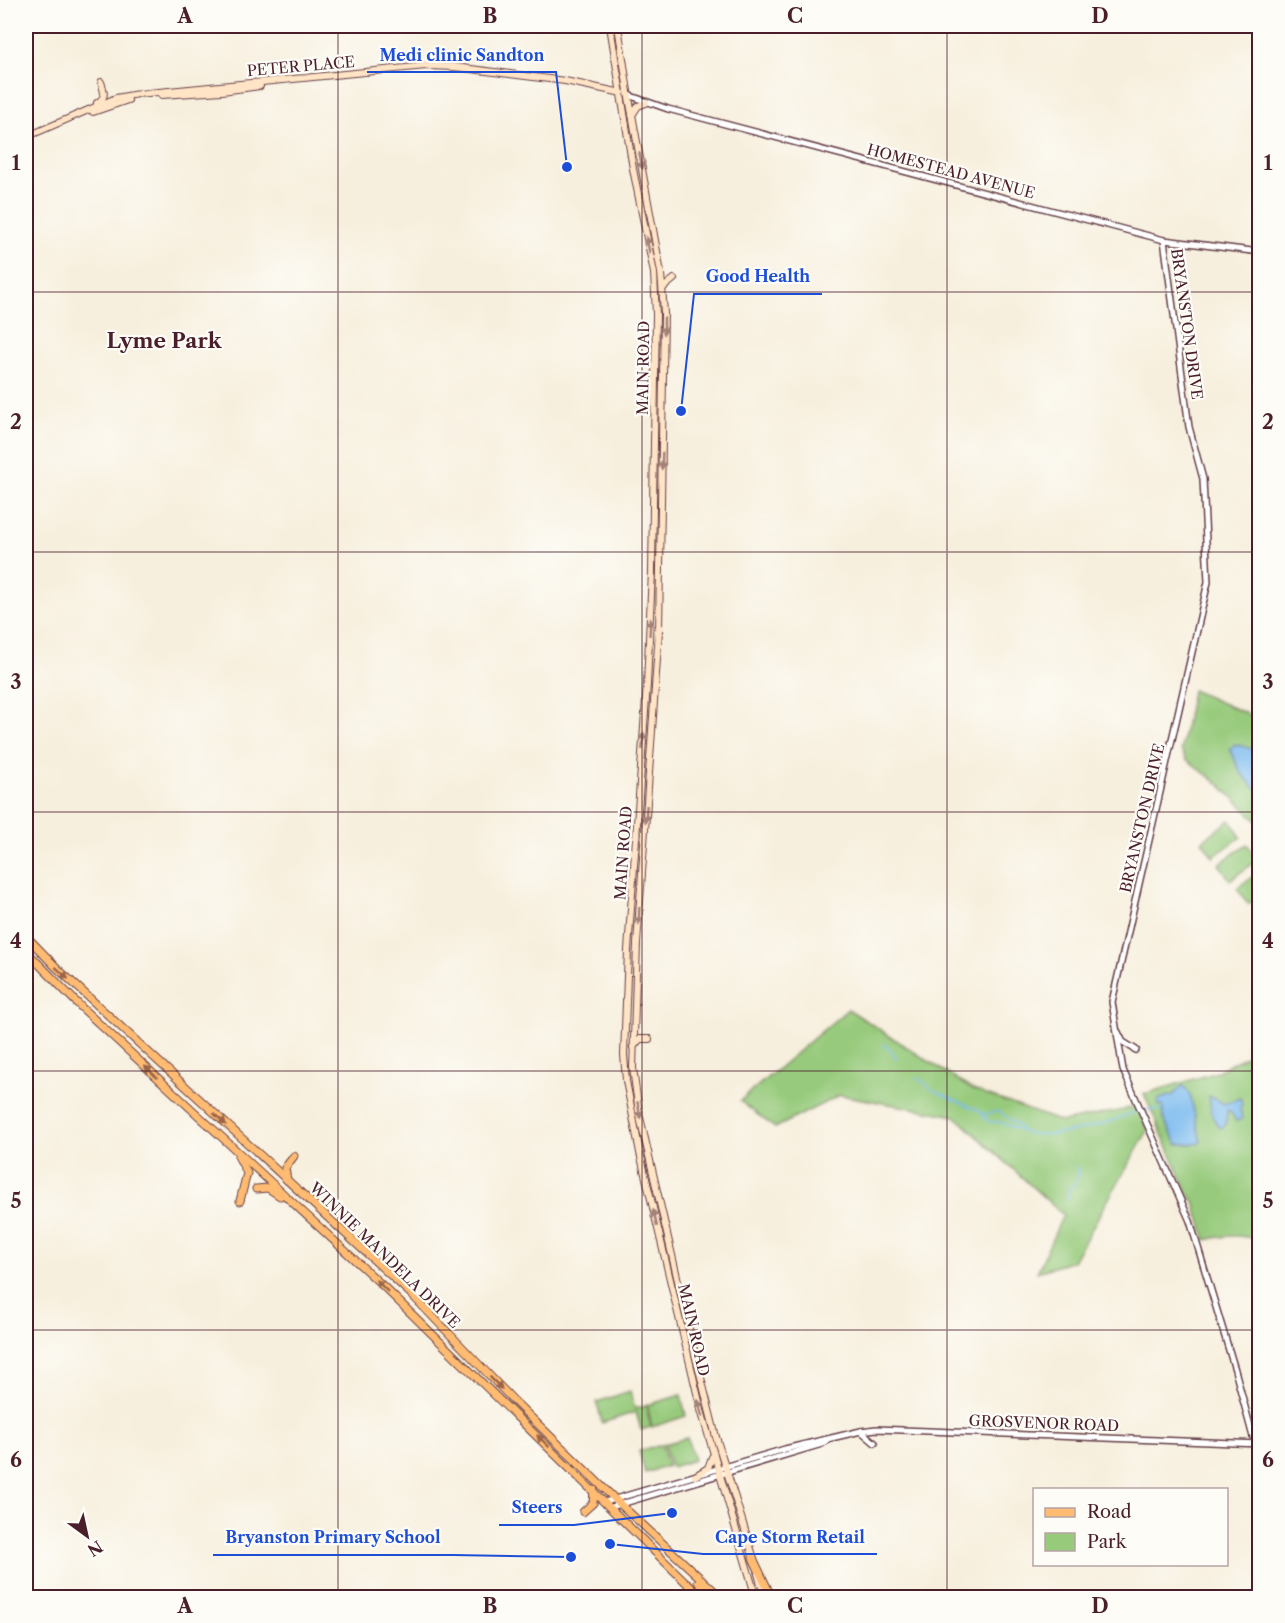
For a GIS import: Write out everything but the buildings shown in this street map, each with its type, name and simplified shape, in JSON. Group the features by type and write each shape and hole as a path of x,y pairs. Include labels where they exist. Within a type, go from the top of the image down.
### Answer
{"main road":[{"path":"610,26 617,72 625,96"},
{"path":"618,26 625,96"},
{"name":"PETER PLACE","path":"26,138 116,98 202,87 410,68 444,66 565,81 602,87 625,96"},
{"name":"PETER PLACE","path":"26,138 119,102 140,97 231,90 426,69 447,68 625,96"},
{"path":"602,87 612,84 617,72"},
{"path":"81,112 103,99 101,82"},
{"path":"202,87 231,90"},
{"name":"MAIN ROAD","path":"625,96 632,115 655,235 663,289 664,356 657,684 642,868 633,1047 635,1087 643,1131 694,1350 726,1469 765,1598"},
{"name":"MAIN ROAD","path":"625,96 654,273 656,315 652,571 647,684 628,950 625,1068 630,1107 686,1352 712,1454 756,1598"},
{"path":"632,115 638,106 646,103"},
{"path":"663,289 666,283 674,279"},
{"name":"WINNIE MANDELA DRIVE","path":"26,936 57,968 412,1295 482,1369 617,1501 722,1598"},
{"name":"WINNIE MANDELA DRIVE","path":"26,951 82,1008 235,1152 382,1285 702,1598"},
{"path":"633,1047 640,1040 649,1039"},
{"path":"235,1152 247,1173 240,1201"},
{"path":"288,1181 285,1168 294,1156"},
{"path":"256,1189 268,1188 292,1203"},
{"path":"695,1476 708,1468 712,1454"},
{"path":"582,1512 593,1503 594,1490"},
{"path":"674,1554 713,1598"},
{"path":"753,1558 772,1598"}],"street":[{"name":"HOMESTEAD AVENUE","path":"625,96 1164,240 1260,252"},
{"name":"BRYANSTON DRIVE","path":"1164,240 1189,427 1203,479 1208,582 1112,1002 1123,1070 1190,1221 1258,1445 1260,1463"},
{"path":"1115,1028 1123,1042 1136,1050"},
{"name":"GROSVENOR ROAD","path":"617,1501 822,1443 828,1439 876,1429 1258,1445"},
{"path":"861,1431 875,1443"},
{"name":"GROSVENOR ROAD","path":"608,1505 695,1476 718,1472"}],"green space":[{"path":"1192,690 1259,719 1259,823 1219,784 1186,759 1181,750"},
{"path":"1230,820 1241,837 1213,857 1202,841"},
{"path":"1247,844 1258,860 1230,880 1219,864"},
{"path":"1259,872 1259,896 1248,904 1237,888"},
{"path":"848,1009 973,1090 1062,1122 1137,1105 1148,1130 1073,1261 1037,1272 1063,1215 955,1116 840,1095 775,1128 740,1101"},
{"path":"1259,1049 1259,1240 1232,1236 1206,1240 1194,1201 1190,1197 1144,1094 1214,1073"},
{"path":"630,1391 635,1409 646,1406 651,1427 641,1430 636,1412 602,1423 597,1402"},
{"path":"681,1395 686,1416 652,1427 647,1405"},
{"path":"687,1438 694,1460 671,1467 664,1444"},
{"path":"662,1445 668,1466 645,1473 639,1451"}],"water":[{"path":"1235,744 1259,751 1259,792 1241,773 1230,749"},
{"path":"1183,1085 1190,1094 1201,1142 1198,1144 1177,1144 1164,1120 1163,1105 1157,1104 1159,1099 1173,1095"},
{"path":"1209,1096 1224,1104 1240,1098 1242,1119 1236,1121 1231,1112 1227,1110 1226,1125 1220,1128 1213,1117"}],"waterway":[{"path":"26,30 30,26"},
{"path":"884,1044 897,1058"},
{"path":"916,1077 935,1091 980,1111 984,1115 998,1111 1019,1126 1021,1131 1030,1134 1075,1131 1137,1112"},
{"path":"1144,1110 1164,1109"},
{"path":"983,1116 989,1122 1000,1122 1021,1131"},
{"path":"1068,1200 1069,1188 1079,1175 1076,1166"}],"place":[{"name":"Medi clinic Sandton","path":"567,167"},
{"name":"Good Health","path":"681,411"},
{"name":"Steers","path":"672,1513"},
{"name":"Cape Storm Retail","path":"610,1544"},
{"name":"Bryanston Primary School","path":"571,1557"}],"district":[{"name":"Lyme Park","path":"164,340"}]}
